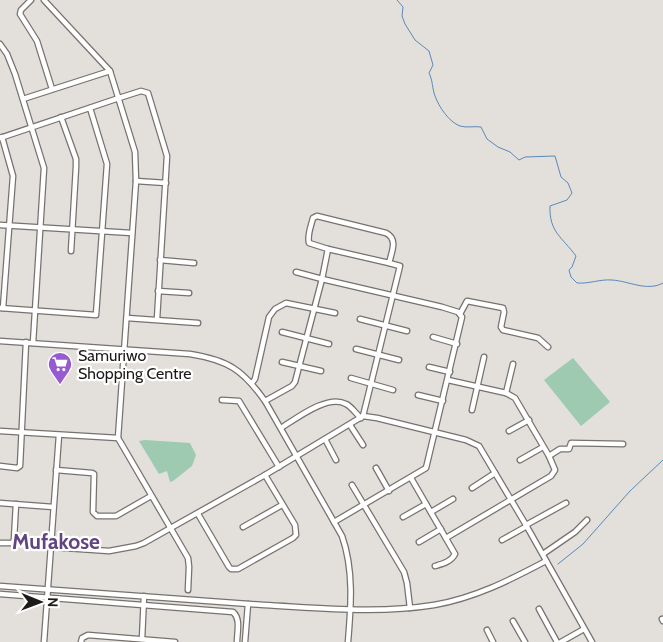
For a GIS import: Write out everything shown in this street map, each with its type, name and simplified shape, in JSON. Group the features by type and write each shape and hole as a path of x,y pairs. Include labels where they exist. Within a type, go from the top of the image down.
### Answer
{"street":[{"path":"31,0 21,10 20,14 37,41 52,89"},
{"path":"44,0 110,71 135,152 136,181 118,438 189,562 188,590"},
{"path":"0,44 7,54 15,74 44,168 33,343"},
{"path":"23,99 110,71"},
{"path":"90,108 107,159 96,315 1,308 13,170 1,137 141,91 148,93 166,149 166,183 157,319"},
{"path":"62,117 76,159 71,251"},
{"path":"136,181 166,183"},
{"path":"50,547 117,550 136,546 198,514 362,417 400,266 309,243 314,218 317,216 392,236 394,239 389,263"},
{"path":"0,224 132,233"},
{"path":"266,401 292,386 295,382 328,249"},
{"path":"160,260 194,263"},
{"path":"296,272 442,307 460,314"},
{"path":"158,291 189,293"},
{"path":"334,522 426,468 457,344 462,321 460,314 467,301 503,308 501,326 503,330 538,338 548,347"},
{"path":"252,383 255,379 271,313 282,304 286,304 335,313"},
{"path":"126,318 198,323"},
{"path":"360,319 407,331"},
{"path":"282,332 329,344"},
{"path":"433,338 457,344"},
{"path":"0,341 125,348 212,357 229,364 252,383 266,401 282,428 334,522 346,550 349,568 350,609 348,642"},
{"path":"0,466 18,468 20,466 26,342"},
{"path":"356,349 399,360"},
{"path":"472,410 484,357"},
{"path":"282,362 321,371"},
{"path":"506,393 513,364"},
{"path":"429,367 450,372"},
{"path":"351,378 393,390"},
{"path":"446,538 554,473 554,465 515,398 506,393 448,380"},
{"path":"418,395 443,401"},
{"path":"222,400 239,402 279,467"},
{"path":"282,428 325,402 343,403 362,417 475,443 482,451 527,526 592,642"},
{"path":"509,431 529,420"},
{"path":"350,425 363,445"},
{"path":"0,431 118,438"},
{"path":"44,642 59,435"},
{"path":"324,440 336,460"},
{"path":"549,456 560,449 569,449 571,443 623,444"},
{"path":"520,460 543,447"},
{"path":"376,468 389,491"},
{"path":"56,470 94,474 93,512 97,516 118,516 151,496"},
{"path":"472,488 495,473"},
{"path":"198,514 229,567 235,569 293,538 296,535 295,526 264,475"},
{"path":"411,478 454,552 454,557 448,562 434,566"},
{"path":"352,485 404,572 410,608"},
{"path":"431,512 453,500"},
{"path":"0,503 53,507"},
{"path":"0,543 9,544 13,542 16,504"},
{"path":"243,526 282,504"},
{"path":"403,517 426,504"},
{"path":"502,540 566,504"},
{"path":"543,554 575,532 587,520"},
{"path":"419,542 441,529"},
{"path":"0,586 248,604 372,610 435,605 474,595 502,584 546,561"},
{"path":"0,594 233,612 238,620 236,642"},
{"path":"142,639 144,596"},
{"path":"245,642 248,604"},
{"path":"539,609 559,642 584,629"},
{"path":"513,621 525,642"},
{"path":"488,630 493,642"},
{"path":"80,642 82,638 88,635 175,642"}],"green space":[{"path":"573,358 610,402 581,426 544,380"},
{"path":"139,441 190,443 196,455 192,466 170,482 167,471 159,474"}],"waterway":[{"path":"397,0 403,7 402,16 415,40 429,51 433,65 429,73 434,93 439,105 448,118 460,126 481,127 487,139 498,147 510,152 519,160 525,157 555,156 561,177 568,183 572,193 567,200 550,206 550,215 557,234 576,256 569,270 571,277 577,283 603,280 644,286 663,283"},
{"path":"558,564 583,544 630,491 663,460"}],"place":[{"name":"Samuriwo Shopping Centre","path":"60,385"}],"district":[{"name":"Mufakose","path":"56,542"}]}
